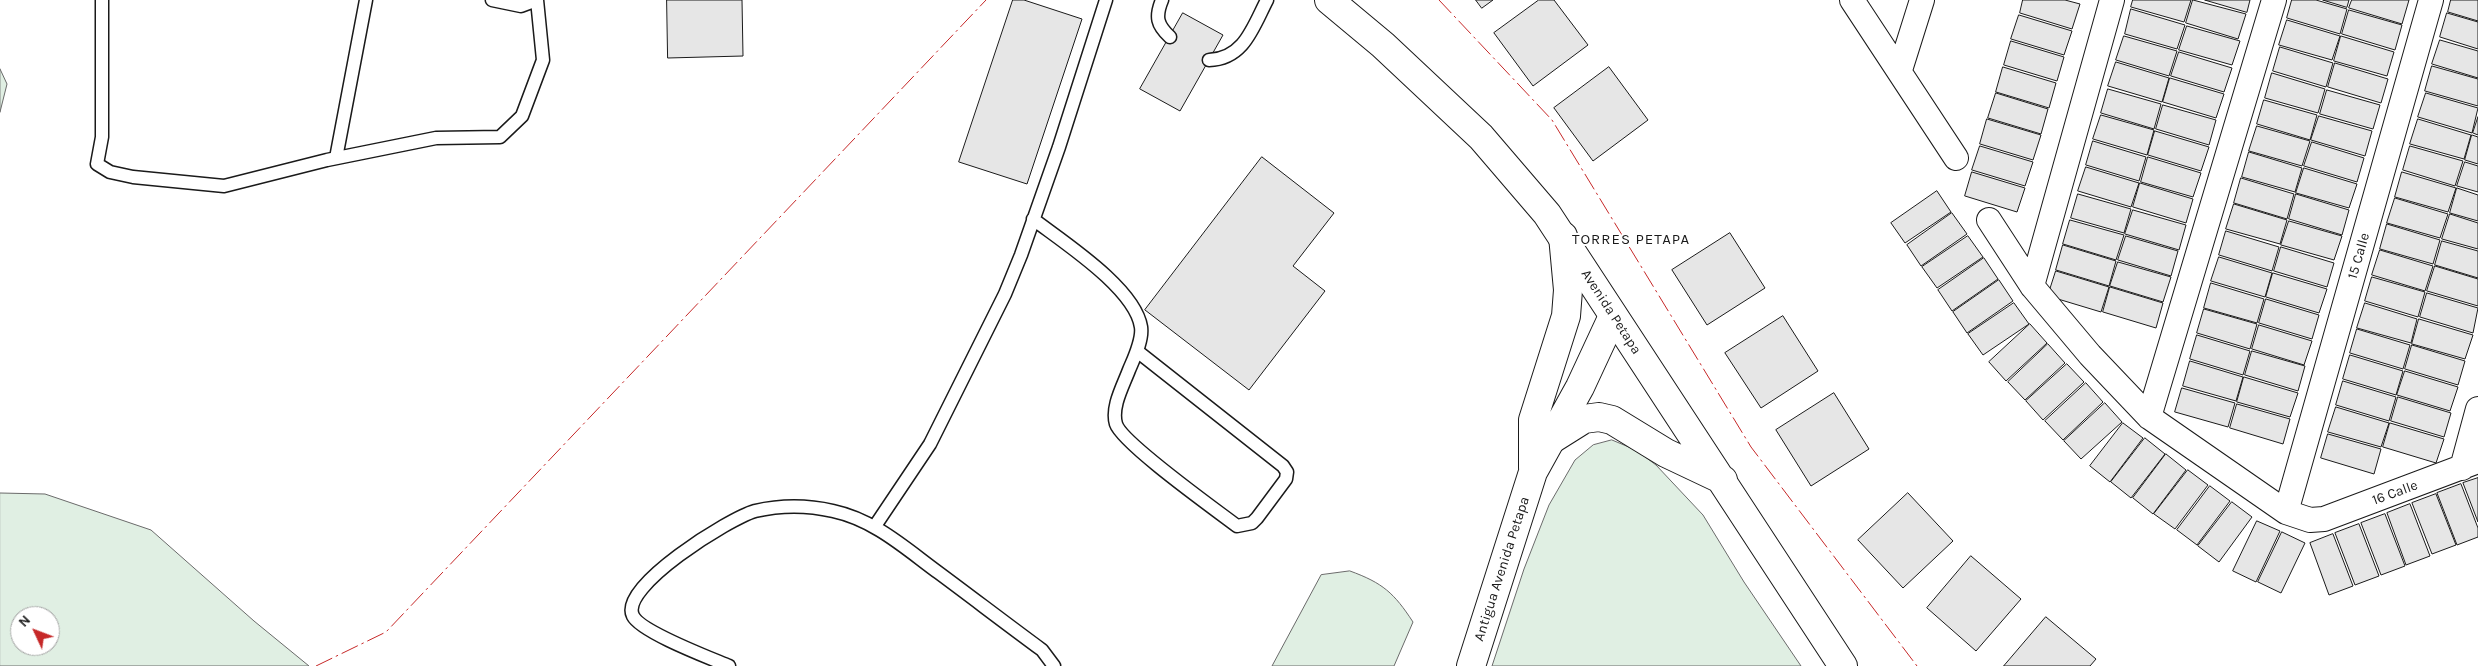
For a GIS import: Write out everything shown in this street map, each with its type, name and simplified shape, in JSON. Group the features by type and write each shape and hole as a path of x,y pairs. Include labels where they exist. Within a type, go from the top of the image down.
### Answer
{"main road":[{"name":"Avenida Petapa","path":"1329,0 1383,45 1481,137 1563,236 1613,316 1723,480 1843,666"},
{"name":"Antigua Avenida Petapa","path":"1533,472 1533,420 1566,316 1568,290 1563,236"},
{"name":"Antigua Avenida Petapa","path":"1471,666 1533,472 1580,387 1613,316"},
{"path":"1550,441 1584,419 1599,418 1612,420 1666,453 1723,480"}],"street":[{"path":"1852,0 1900,70 1956,158"},
{"path":"1900,70 1922,0"},
{"path":"2032,286 2112,0"},
{"path":"2149,417 2274,0"},
{"name":"15 Calle","path":"2286,512 2431,0"},
{"path":"1989,220 2032,286 2090,355 2149,417 2286,512"},
{"path":"2470,464 2478,409"},
{"name":"16 Calle","path":"2286,512 2310,520 2324,519 2470,464"}],"lane":[{"path":"102,0 102,137 97,164 110,172 133,177 224,186 336,158 436,138 500,136 522,116 543,60 537,0 521,6 492,0"},
{"path":"336,158 366,0"},
{"path":"875,526 930,444 1004,294 1033,218 1106,0"},
{"path":"1162,0 1157,11 1157,20 1160,28 1170,37"},
{"path":"1209,60 1229,57 1242,46 1267,0"},
{"path":"1033,218 1110,280 1128,298 1141,328 1137,351 1116,408 1116,426 1134,446 1237,526 1252,523 1286,479 1287,472 1279,463 1137,351"},
{"path":"729,666 638,624 632,614 631,605 642,587 674,559 753,512 786,505 834,511 875,526 1042,650 1054,666"}],"green space":[{"path":"0,69 7,84 0,112"},
{"path":"1612,440 1636,450 1656,465 1703,515 1744,582 1801,666 1492,666 1524,569 1549,505 1575,460 1593,445"},
{"path":"0,493 45,494 151,530 254,621 309,666 0,666"},
{"path":"1350,571 1371,580 1387,590 1400,603 1413,622 1394,666 1272,666 1321,575"}],"building":[{"path":"667,0 742,0 743,56 668,58"},
{"path":"1013,0 1024,0 1082,19 1027,184 959,162"},
{"path":"1476,0 1493,0 1482,8"},
{"path":"1539,0 1554,0 1588,45 1533,86 1494,33"},
{"path":"2023,0 2065,0 2080,4 2072,29 2020,13"},
{"path":"2133,0 2191,0 2184,22 2131,7"},
{"path":"2193,0 2246,14 2238,39 2186,23"},
{"path":"2205,0 2250,0 2247,12"},
{"path":"2292,0 2316,0 2347,9 2340,34 2287,18"},
{"path":"2323,0 2349,0 2347,7"},
{"path":"2352,0 2409,0 2402,24 2349,8"},
{"path":"2451,0 2478,0 2478,21 2448,12"},
{"path":"2131,9 2185,25 2177,49 2125,34"},
{"path":"2349,10 2402,25 2395,50 2342,34"},
{"path":"1183,13 1223,35 1180,111 1140,89"},
{"path":"2447,13 2478,22 2478,49 2440,37"},
{"path":"2019,15 2072,31 2064,55 2011,39"},
{"path":"2287,20 2340,36 2332,60 2279,45"},
{"path":"2187,26 2240,41 2232,65 2179,50"},
{"path":"2124,36 2177,51 2169,76 2116,60"},
{"path":"2341,36 2394,52 2387,76 2334,61"},
{"path":"2440,40 2478,51 2478,78 2432,64"},
{"path":"2011,41 2064,57 2057,81 2004,65"},
{"path":"2280,47 2333,63 2326,87 2273,71"},
{"path":"2179,52 2232,68 2224,92 2171,76"},
{"path":"2116,62 2169,78 2162,102 2108,86"},
{"path":"2335,63 2388,79 2381,103 2328,87"},
{"path":"2432,66 2478,79 2478,106 2425,91"},
{"path":"1609,67 1648,120 1593,161 1554,108"},
{"path":"2003,67 2056,83 2049,108 1996,92"},
{"path":"2272,73 2325,89 2318,113 2265,98"},
{"path":"2170,78 2224,94 2216,118 2163,102"},
{"path":"2108,89 2161,104 2154,129 2101,113"},
{"path":"2327,90 2380,105 2373,129 2320,114"},
{"path":"1996,93 2048,109 2041,134 1988,118"},
{"path":"2426,93 2478,108 2472,133 2418,117"},
{"path":"2264,100 2317,115 2310,140 2257,124"},
{"path":"2163,105 2216,120 2209,145 2156,129"},
{"path":"2101,115 2154,130 2147,155 2093,139"},
{"path":"2319,116 2372,131 2365,156 2311,140"},
{"path":"2478,117 2478,135 2473,133"},
{"path":"1987,119 2041,135 2033,160 1980,144"},
{"path":"2418,119 2471,135 2464,159 2410,144"},
{"path":"2257,126 2310,141 2302,166 2249,151"},
{"path":"2155,131 2209,147 2201,171 2148,155"},
{"path":"2472,135 2478,137 2478,164 2465,160"},
{"path":"2093,141 2146,157 2139,181 2086,165"},
{"path":"2312,142 2364,158 2357,182 2304,166"},
{"path":"1980,146 2033,162 2025,186 1972,170"},
{"path":"2410,146 2463,161 2455,186 2403,170"},
{"path":"2249,152 2302,168 2295,192 2242,177"},
{"path":"1262,157 1334,213 1293,266 1325,291 1249,390 1145,310"},
{"path":"2148,157 2201,173 2193,197 2141,182"},
{"path":"2465,162 2478,166 2478,192 2457,186"},
{"path":"2086,167 2139,183 2131,207 2078,191"},
{"path":"2304,168 2357,184 2349,208 2296,193"},
{"path":"1972,172 2025,188 2017,212 1965,196"},
{"path":"2402,172 2456,188 2448,212 2395,197"},
{"path":"2241,178 2294,194 2287,219 2234,203"},
{"path":"2140,183 2193,199 2186,223 2133,207"},
{"path":"2457,188 2478,195 2478,221 2450,213"},
{"path":"1937,191 1951,212 1905,243 1891,223"},
{"path":"2078,194 2131,209 2124,233 2071,218"},
{"path":"2296,194 2349,210 2342,235 2289,219"},
{"path":"2395,198 2448,214 2440,238 2387,223"},
{"path":"2234,204 2287,220 2280,244 2226,229"},
{"path":"2133,210 2186,225 2179,250 2125,234"},
{"path":"1952,213 1967,234 1921,266 1907,245"},
{"path":"2450,214 2478,223 2478,249 2442,239"},
{"path":"2070,220 2124,235 2116,260 2063,244"},
{"path":"2289,221 2342,236 2334,260 2281,245"},
{"path":"2387,224 2440,240 2433,264 2380,249"},
{"path":"2226,231 2279,247 2272,271 2219,255"},
{"path":"1730,233 1765,288 1707,325 1672,270"},
{"path":"1968,236 1983,257 1937,288 1922,267"},
{"path":"2126,236 2178,251 2171,276 2118,260"},
{"path":"2442,241 2478,251 2478,278 2435,265"},
{"path":"2063,245 2116,261 2109,286 2056,270"},
{"path":"2281,247 2334,263 2327,287 2274,271"},
{"path":"2380,250 2433,266 2425,291 2372,275"},
{"path":"2219,257 2272,273 2265,297 2211,281"},
{"path":"1984,258 1998,279 1952,311 1938,290"},
{"path":"2118,262 2171,277 2163,302 2110,286"},
{"path":"2435,266 2478,279 2478,306 2427,291"},
{"path":"2056,271 2109,287 2101,312 2048,296"},
{"path":"2273,273 2327,289 2319,313 2266,297"},
{"path":"2372,277 2425,292 2418,317 2365,301"},
{"path":"1999,280 2013,301 1967,333 1953,312"},
{"path":"2211,283 2264,299 2257,323 2204,308"},
{"path":"2110,287 2163,303 2156,328 2103,312"},
{"path":"2427,293 2478,308 2473,333 2420,317"},
{"path":"2266,299 2319,315 2312,339 2259,323"},
{"path":"2014,303 2029,324 1983,355 1968,334"},
{"path":"2365,303 2417,319 2411,343 2357,328"},
{"path":"2204,309 2257,324 2250,349 2197,333"},
{"path":"1783,316 1818,371 1761,408 1725,353"},
{"path":"2419,319 2473,335 2465,359 2412,344"},
{"path":"2030,324 2047,343 2006,381 1989,362"},
{"path":"2259,325 2312,341 2304,365 2252,349"},
{"path":"2357,329 2410,345 2403,369 2350,353"},
{"path":"2197,335 2250,351 2243,375 2190,359"},
{"path":"2048,344 2065,363 2025,400 2008,382"},
{"path":"2412,345 2465,361 2458,385 2405,369"},
{"path":"2252,351 2305,366 2298,391 2245,375"},
{"path":"2350,355 2403,371 2396,395 2343,379"},
{"path":"2190,361 2243,377 2236,401 2183,386"},
{"path":"2067,364 2084,382 2043,420 2026,401"},
{"path":"2405,371 2458,387 2450,411 2397,395"},
{"path":"2244,377 2298,393 2290,417 2237,402"},
{"path":"2343,381 2396,397 2389,421 2336,405"},
{"path":"2086,383 2103,402 2063,440 2045,421"},
{"path":"2182,388 2235,403 2228,427 2175,412"},
{"path":"1834,393 1869,449 1811,486 1776,430"},
{"path":"2398,397 2451,413 2444,437 2391,421"},
{"path":"2105,403 2122,422 2081,459 2064,441"},
{"path":"2237,404 2290,419 2283,444 2230,428"},
{"path":"2336,407 2389,423 2381,447 2328,432"},
{"path":"2123,423 2143,438 2110,482 2090,466"},
{"path":"2390,423 2444,439 2436,463 2383,447"},
{"path":"2328,434 2381,449 2374,474 2321,458"},
{"path":"2145,438 2165,454 2131,498 2111,482"},
{"path":"2166,454 2186,470 2153,514 2133,498"},
{"path":"2188,470 2208,485 2175,529 2154,514"},
{"path":"2478,478 2478,522 2463,483"},
{"path":"2461,484 2478,528 2478,537 2457,545 2437,493"},
{"path":"2210,486 2230,501 2197,545 2177,530"},
{"path":"1908,493 1953,541 1903,588 1858,540"},
{"path":"2436,494 2456,545 2432,554 2412,503"},
{"path":"2232,502 2252,517 2219,562 2198,546"},
{"path":"2410,504 2430,556 2406,565 2387,513"},
{"path":"2385,514 2405,566 2381,575 2361,523"},
{"path":"2257,521 2280,531 2256,582 2233,571"},
{"path":"2359,524 2379,576 2355,585 2335,533"},
{"path":"2282,532 2305,543 2281,593 2258,582"},
{"path":"2333,534 2353,586 2329,595 2310,543"},
{"path":"1971,556 2021,599 1976,651 1927,608"},
{"path":"2046,617 2096,659 2090,666 2004,666"}],"power":[{"path":"316,666 386,632 986,0"},
{"path":"1439,0 1552,120 1751,447 1917,666"}],"district":[{"name":"TORRES PETAPA","path":"1631,240"}]}
